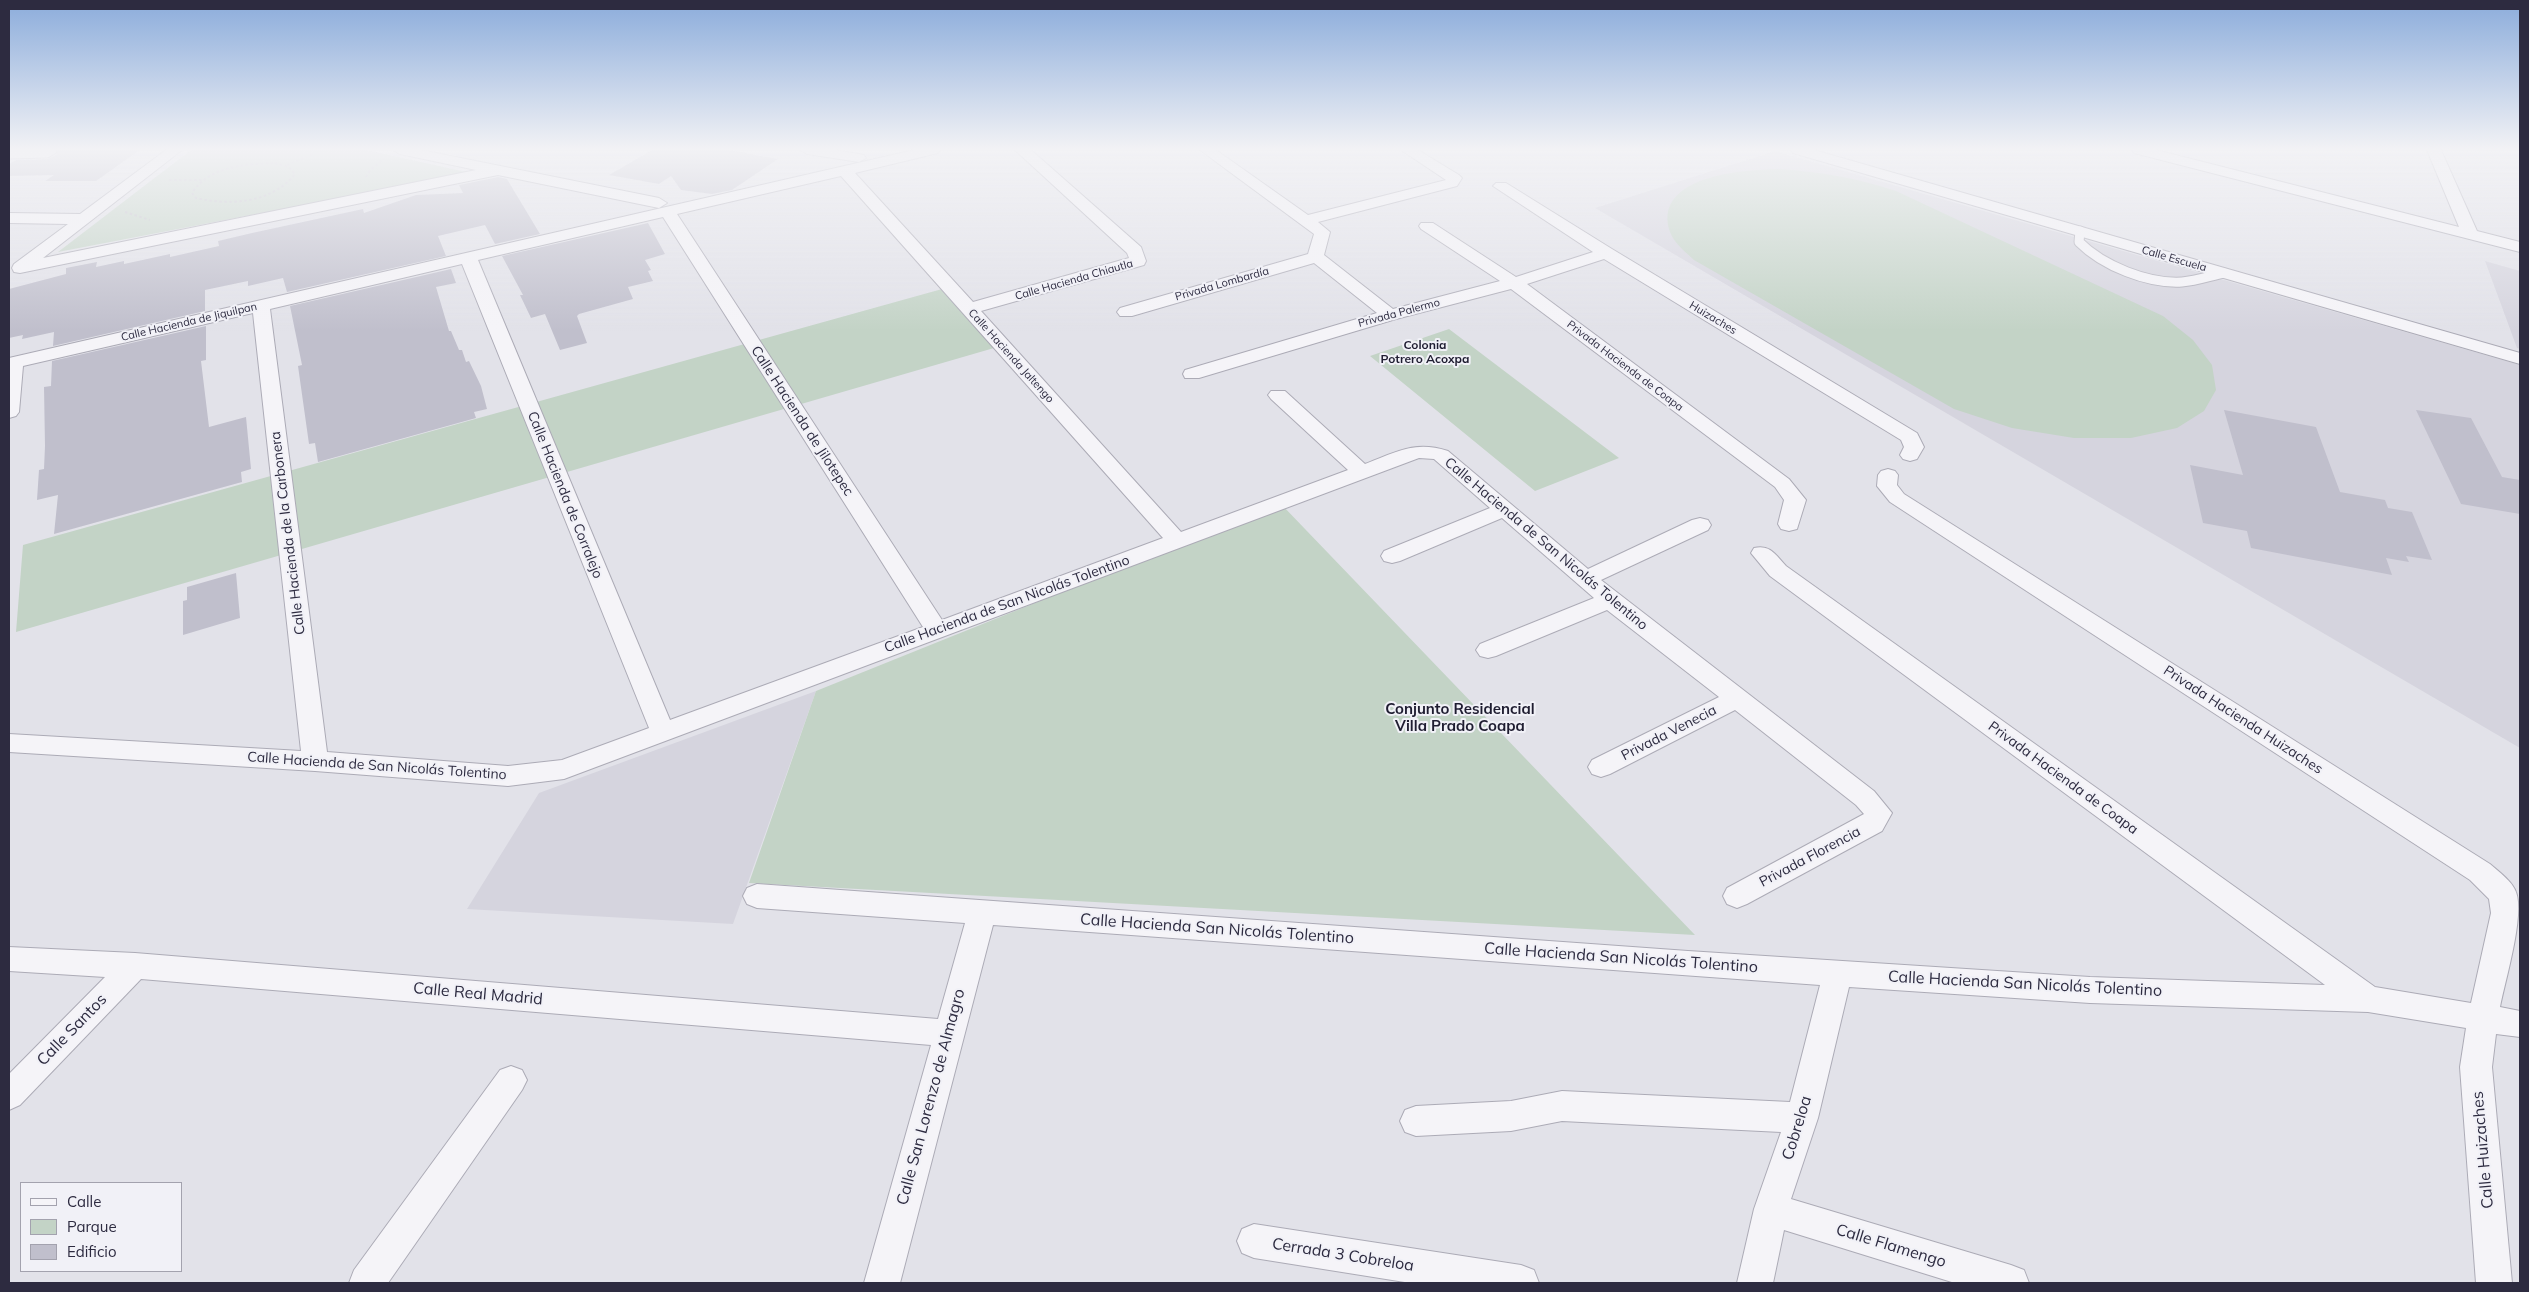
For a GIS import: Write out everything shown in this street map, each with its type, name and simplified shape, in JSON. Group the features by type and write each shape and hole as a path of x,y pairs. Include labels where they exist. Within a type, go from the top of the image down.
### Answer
{"street":[{"path":"14,273 95,210"},
{"path":"14,273 166,238 302,210"},
{"name":"Calle Hacienda de Jiquilpan","path":"11,359 649,210"},
{"name":"Calle Hacienda de Jiquilpan","path":"11,359 260,306 368,275 468,257 650,210"},
{"name":"Calle Hacienda de Jilotepec","path":"665,210 937,630"},
{"name":"Calle Hacienda Jaltengo","path":"880,210 1177,541"},
{"name":"Calle Hacienda Chiautla","path":"969,309 1138,261 1134,252 1088,210"},
{"path":"1292,210 1322,232 1315,252 1317,257 1390,315"},
{"path":"1306,220 1344,210"},
{"name":"Huizaches","path":"1539,210 1606,253 1910,437 1914,447 1910,455"},
{"name":"Calle Escuela","path":"2008,210 2520,360"},
{"path":"2376,210 2520,247"},
{"path":"2460,210 2470,234"},
{"path":"9,218 84,219"},
{"name":"Privada Hacienda de Coapa","path":"1427,226 1514,283 1782,483 1795,500 1789,524"},
{"name":"Privada Palermo","path":"1192,374 1390,315 1514,283 1606,253"},
{"name":"Calle Hacienda de Corralejo","path":"468,257 663,732"},
{"name":"Privada Lombardía","path":"1126,312 1317,257"},
{"name":"Calle Hacienda de la Carbonera","path":"260,306 315,761"},
{"path":"9,412 11,359"},
{"path":"1278,395 1362,472"},
{"name":"Calle Hacienda de San Nicolás Tolentino","path":"9,743 315,761 508,776 564,769 1416,452 1429,451 1441,455 1503,510 1587,578 1610,600 1865,798 1879,813"},
{"name":"Privada Hacienda Huizaches","path":"1888,475 1887,486 1897,498 2480,872 2503,894 2505,913 2484,1017"},
{"path":"1392,556 1503,510"},
{"path":"1587,578 1700,525"},
{"name":"Privada Hacienda de Coapa","path":"1762,553 1778,571 2368,999"},
{"path":"1488,650 1610,600"},
{"name":"Privada Venecia","path":"1601,767 1736,699"},
{"name":"Privada Florencia","path":"1737,896 1872,824 1879,813"},
{"name":"Calle Hacienda San Nicolás Tolentino","path":"757,896 1688,964 1838,972 2090,990 2368,999 2520,1024"},
{"name":"Calle San Lorenzo de Almagro","path":"882,1283 982,912"},
{"name":"Calle Real Madrid","path":"9,959 135,966 948,1033"},
{"name":"Calle Santos","path":"9,1095 135,966"},
{"name":"Cobreloa","path":"1754,1283 1770,1209 1802,1118 1838,972"},
{"name":"Calle Huizaches","path":"2484,1017 2476,1067 2494,1283"},
{"path":"367,1283 511,1080"},
{"path":"1416,1121 1511,1116 1562,1106 1802,1118"},
{"name":"Calle Flamengo","path":"1770,1209 2012,1283"},
{"name":"Cerrada 3 Cobreloa","path":"1254,1241 1521,1283"}],"lane":[{"path":"2080,231 2079,242 2092,255 2161,281 2181,282 2224,273"}],"path":[{"path":"105,210 143,216 158,224 166,238"}],"shaded area":[{"path":"1599,210 1981,210 2520,365 2520,748"},
{"path":"2485,261 2520,271 2520,349 2517,348"},
{"path":"816,691 733,924 467,909 539,793"}],"green space":[{"path":"112,210 276,210 58,252"},
{"path":"1669,210 1937,210 2163,316 2193,340 2212,365 2216,390 2204,411 2177,428 2131,438 2074,438 2012,428 1954,409 1694,260 1682,249 1671,234 1668,227"},
{"path":"942,289 994,348 16,632 23,545"},
{"path":"1449,329 1619,458 1535,491 1370,356"},
{"path":"1281,504 1695,935 749,883 816,691"}],"building":[{"path":"357,210 363,210 364,213 372,210 526,210 540,234 495,244 485,225 438,236 446,256 287,292 283,278 248,286 248,281 205,290 205,311 53,346 54,332 22,339 23,335 9,338 9,289 66,274 66,268 97,262 96,267 124,261 124,264 170,254 170,257 219,246 218,241 252,233"},
{"path":"648,223 665,254 645,260 651,270 648,271 653,281 628,287 633,299 579,314 577,316 587,343 560,350 545,314 531,318 520,295 523,295 502,256"},
{"path":"451,269 456,283 436,287 449,331 451,331 459,350 462,350 466,362 469,361 481,386 487,409 474,412 476,418 318,462 315,443 309,444 298,366 302,365 290,306"},
{"path":"206,326 206,360 201,361 209,427 246,417 251,469 241,472 242,482 54,534 58,495 37,500 39,470 44,469 44,387 51,386 52,361"},
{"path":"2224,410 2316,427 2340,492 2385,500 2388,508 2412,512 2432,560 2406,556 2409,562 2386,558 2392,575 2251,548 2247,531 2203,523 2190,465 2243,475"},
{"path":"2416,410 2471,418 2502,477 2520,480 2520,514 2461,504"},
{"path":"236,573 240,618 183,635 183,601 187,600 187,587"}],"district":[{"name":"Colonia Potrero Acoxpa","path":"1425,352"},
{"name":"Conjunto Residencial Villa Prado Coapa","path":"1460,718"}]}
